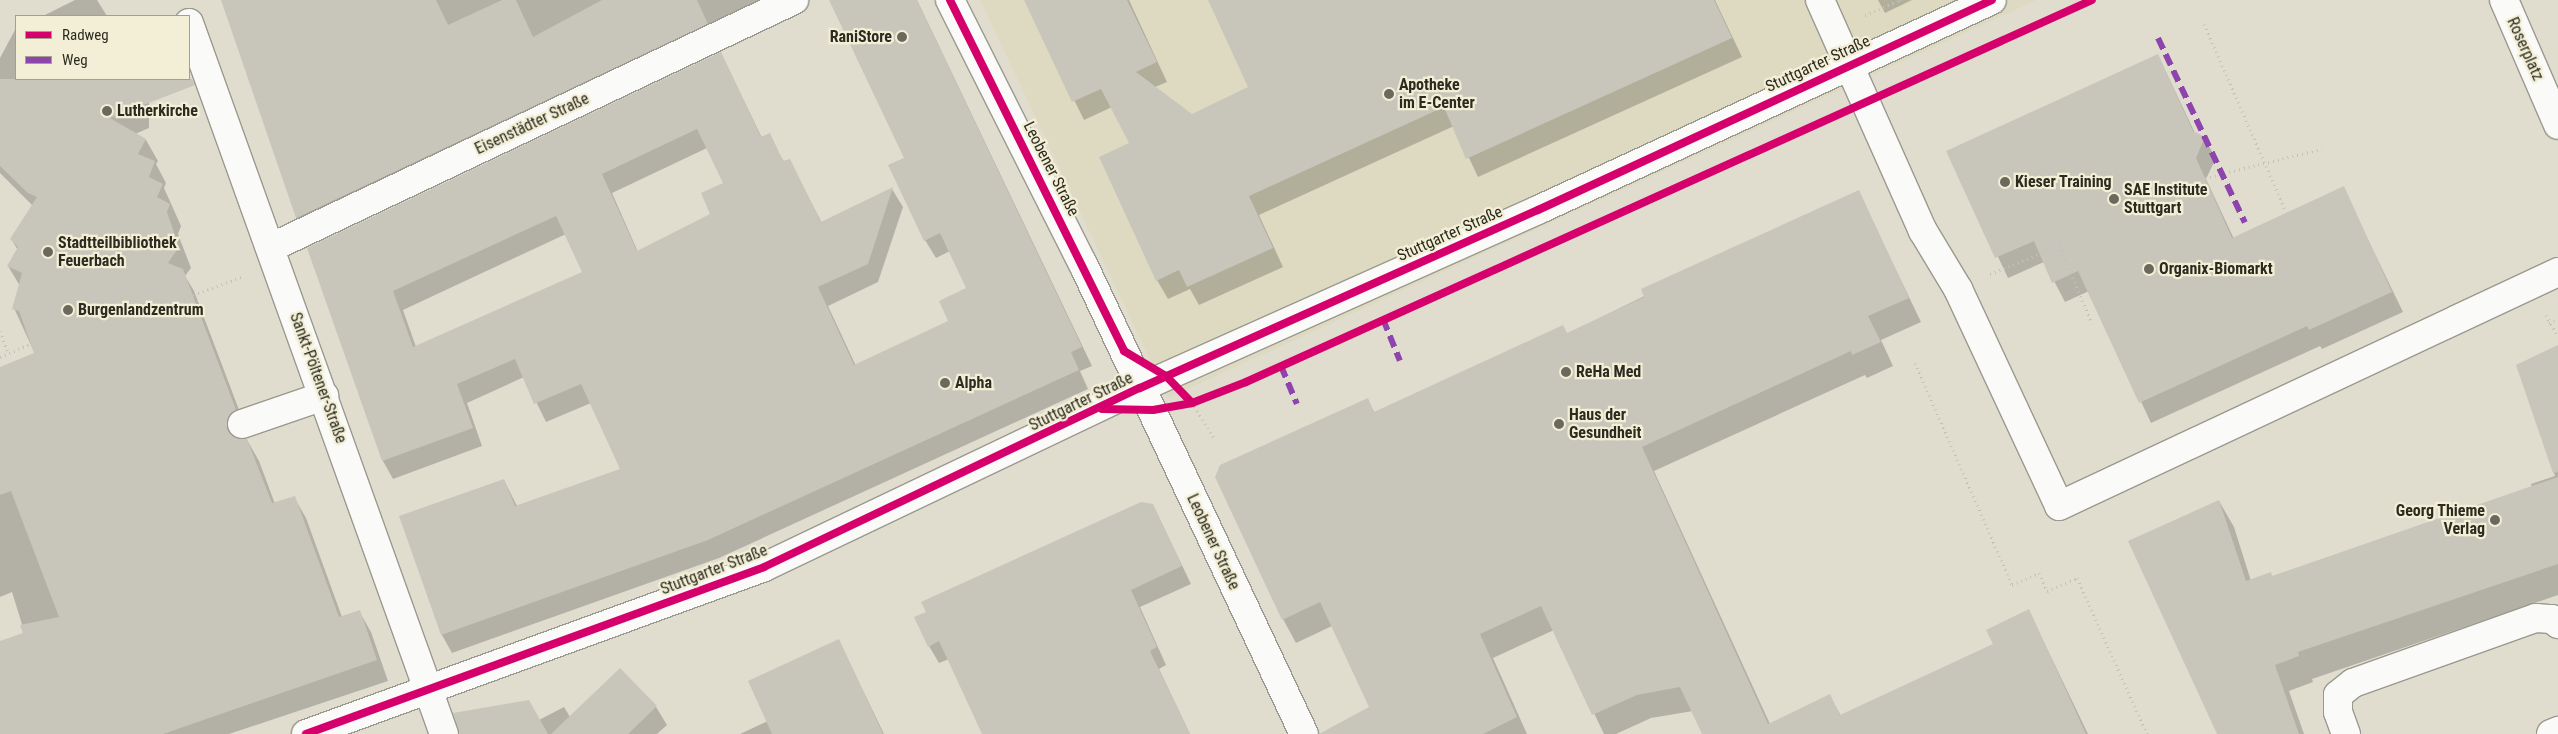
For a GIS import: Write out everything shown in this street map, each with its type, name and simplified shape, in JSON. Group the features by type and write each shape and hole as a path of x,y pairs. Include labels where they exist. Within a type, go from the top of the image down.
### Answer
{"street":[{"path":"181,0 186,15"},
{"name":"Eisenstädter Straße","path":"273,256 794,0"},
{"name":"Leobener Straße","path":"950,0 1083,264 1304,734"},
{"path":"1820,0 1847,66 1923,231 1958,288 2059,506 2558,272"},
{"name":"Stuttgarter Straße","path":"306,734 431,691 764,567 1147,399 1166,376 1538,210 1992,0"},
{"name":"Roserplatz","path":"2504,0 2558,125"},
{"name":"Sankt-Pöltener-Straße","path":"190,26 431,691 444,734"},
{"path":"242,424 324,396"},
{"path":"2346,734 2338,712 2338,695 2353,683 2536,618 2552,619 2558,624"},
{"path":"2551,734 2558,731"}],"path":[{"path":"2204,24 2286,212"},
{"path":"2205,178 2321,149"},
{"path":"1958,288 2066,243"},
{"path":"2058,245 2092,323"},
{"path":"123,321 273,256"},
{"path":"2549,323 2558,319"},
{"path":"0,331 8,354"},
{"path":"0,357 31,344"},
{"path":"1915,363 2012,585 2039,573 2047,592 2077,578 2146,734"},
{"path":"1166,376 1192,403"},
{"path":"1147,399 1192,403 1201,400"}],"shaded area":[{"path":"980,0 2037,0 1168,398"}],"building":[{"path":"221,0 436,0 448,25 502,0 516,0 533,37 602,0 697,0 708,24 296,218"},
{"path":"829,0 917,0 1082,347 1071,352 1079,370 708,540 441,635 399,516 504,479 515,506 620,469 581,384 534,404 515,359 457,384 473,428 382,461 307,248 721,52 761,137 770,133 783,161 790,159 821,222 893,187 868,264 818,287 854,365 948,321 939,301 966,288 940,233 924,241 888,165 904,158","holes":["697,129 723,183 701,193 710,214 637,251 602,174","556,216 582,272 413,347 393,291"]},
{"path":"1024,0 1127,0 1157,62 1136,72 1192,114 1248,87 1208,0 1714,0 1732,38 1466,159 1444,107 1249,196 1273,248 1187,287 1179,270 1156,281 1099,157 1129,143 1101,89 1072,102"},
{"path":"2158,54 2193,131 2205,137 2196,158 2232,238 2344,186 2392,292 2309,330 2307,326 2139,403 2078,271 2052,283 2034,241 1995,258 1946,151"},
{"path":"0,79 192,79 195,85 110,118 146,139 138,154 155,161 149,177 163,184 157,197 170,204 167,212 179,247 168,263 183,269 236,410 227,421 227,429 239,439 247,439 272,503 295,496 339,617 360,610 377,660 163,734 0,734 0,641 23,633 20,625 59,617 11,491 0,495 0,367 34,353 19,311 12,309 22,273 7,266 18,247 10,239 37,197 28,193 0,166"},
{"path":"1859,190 1909,298 1868,316 1881,342 1852,355 1851,351 1642,447 1768,724 1830,694 1840,715 1993,644 1986,630 2029,609 2086,734 1702,734 1680,687 1637,695 1592,715 1541,606 1480,634 1517,717 1483,734 1319,734 1369,707 1320,602 1282,620 1215,477 1220,465 1368,398 1374,412 1563,325 1567,333 1644,297 1641,289"},
{"path":"2558,345 2558,472 2553,473 2516,365"},
{"name":"Georg Thieme Verlag","path":"2558,477 2558,564 2298,652 2299,656 2275,665 2299,734 2217,734 2128,541 2219,500 2246,581 2271,572 2272,576"},
{"path":"1141,502 1153,504 1182,566 1131,590 1157,647 1150,651 1190,734 982,734 939,641 928,647 914,617 926,612 921,602"},
{"path":"839,639 883,734 772,734 748,681"},
{"path":"620,668 657,706 628,734 551,734"},
{"path":"529,700 548,734 459,734 453,713"}],"marked path":[{"path":"2158,38 2245,223"},
{"path":"1383,319 1400,361"},
{"path":"1281,366 1297,404"}],"cycle path":[{"path":"950,0 1124,351 1166,376 1192,403"},
{"path":"306,734 764,567 1140,388 1538,210 1992,0"},
{"path":"1102,409 1153,410 1192,403 1246,382 2092,0"}],"place":[{"name":"RaniStore","path":"902,37"},
{"name":"Apotheke im E-Center","path":"1389,94"},
{"name":"Lutherkirche","path":"107,111"},
{"name":"Kieser Training","path":"2005,182"},
{"name":"SAE Institute Stuttgart","path":"2114,199"},
{"name":"Stadtteilbibliothek Feuerbach","path":"48,252"},
{"name":"Organix-Biomarkt","path":"2149,269"},
{"name":"Burgenlandzentrum","path":"68,310"},
{"name":"ReHa Med","path":"1566,372"},
{"name":"Alpha","path":"945,383"},
{"name":"Haus der Gesundheit","path":"1559,424"},
{"name":"Georg Thieme Verlag","path":"2495,520"}]}
